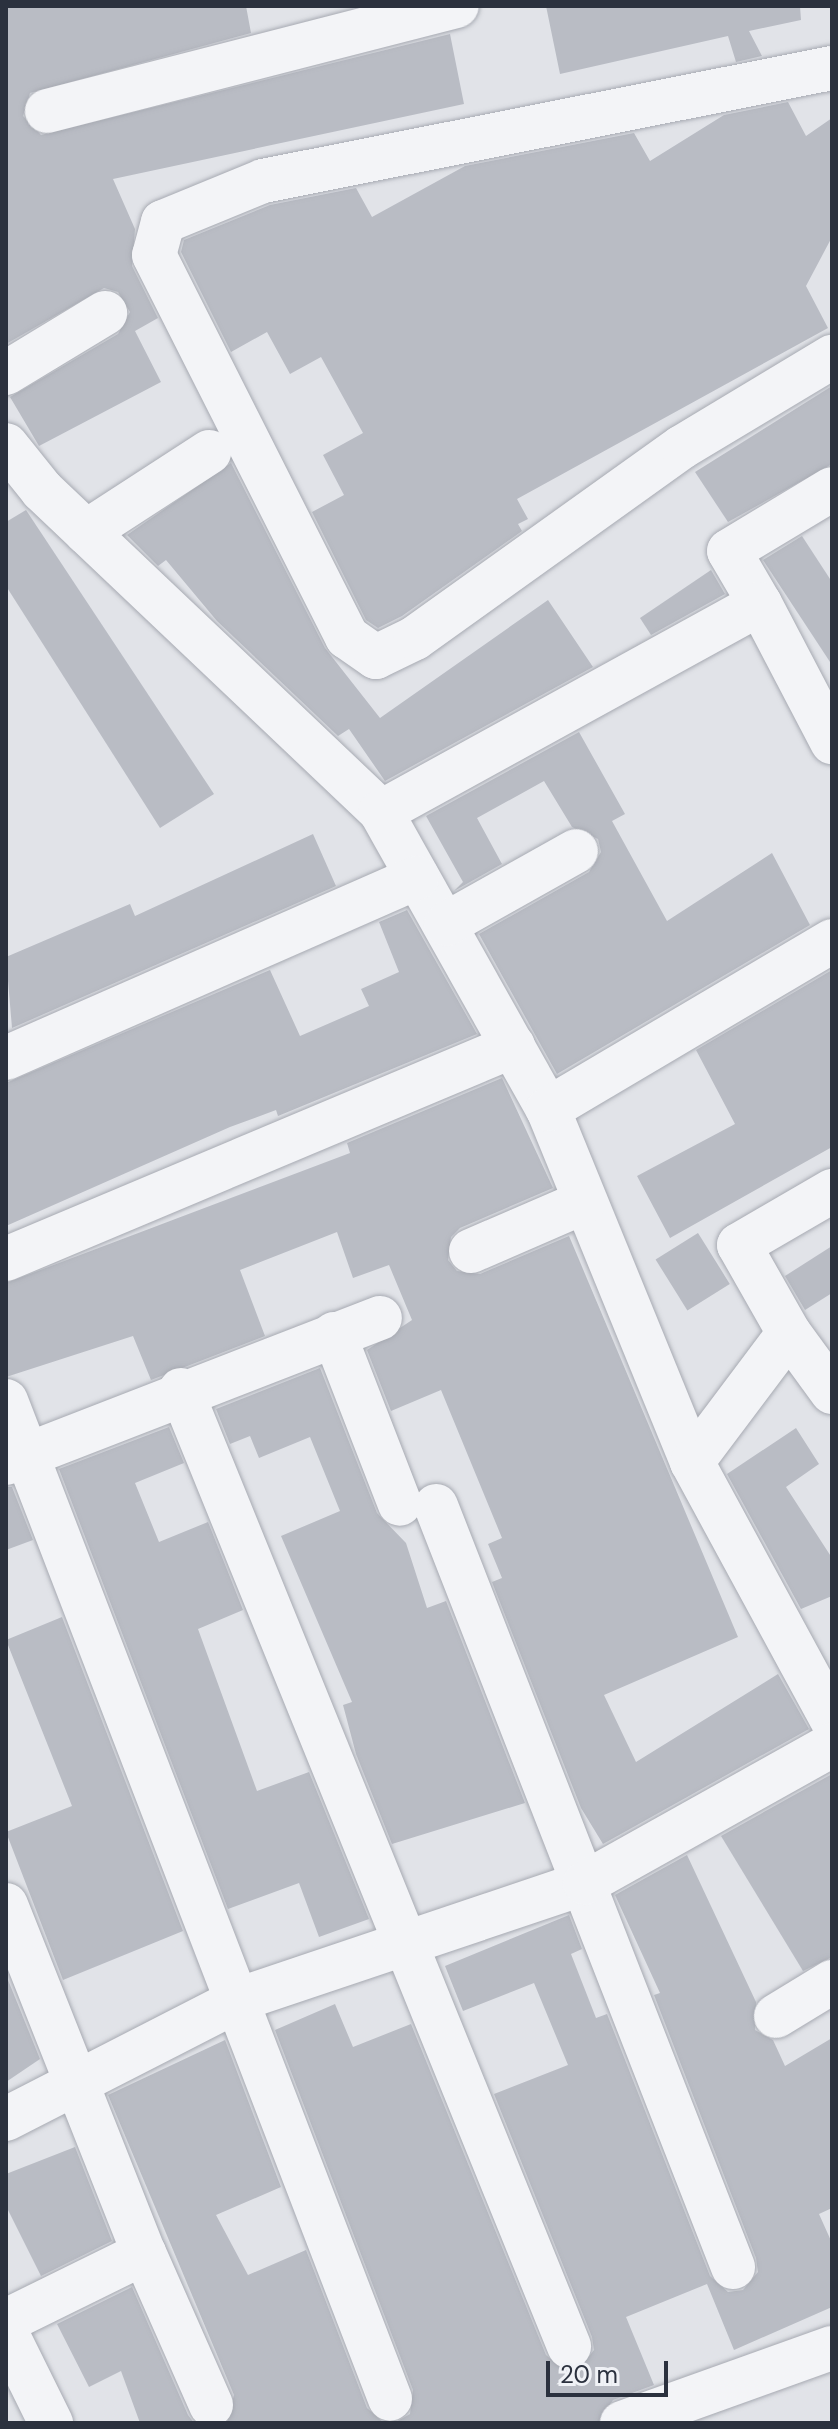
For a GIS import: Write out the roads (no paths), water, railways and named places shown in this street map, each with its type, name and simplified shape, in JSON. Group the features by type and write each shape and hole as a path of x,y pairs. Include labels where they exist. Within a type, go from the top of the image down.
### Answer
{"street":[{"path":"47,111 346,18 457,6"},
{"path":"832,68 263,181 163,222 154,255 347,637 376,657 415,638 682,447 832,357"},
{"path":"6,373 105,313"},
{"path":"86,532 209,452"},
{"path":"11,460 381,812 548,1109 692,1462 832,1720"},
{"path":"826,721 729,551 832,489"},
{"path":"381,812 760,604"},
{"path":"446,924 576,851"},
{"path":"6,1058 417,878"},
{"path":"548,1109 832,941"},
{"path":"6,1259 513,1046"},
{"path":"830,1386 789,1333 739,1245 832,1191"},
{"path":"471,1251 584,1202"},
{"path":"17,1458 181,1390 380,1318"},
{"path":"692,1462 789,1333"},
{"path":"334,1334 418,1505 585,1883 733,2267"},
{"path":"181,1390 569,2346"},
{"path":"6,1401 17,1458 240,1999 390,2399"},
{"path":"6,2119 240,1999 406,1948 585,1883 832,1745"},
{"path":"6,1907 79,2079 144,2253 211,2405"},
{"path":"776,2016 832,1982"},
{"path":"6,2321 144,2253"},
{"path":"6,2332 51,2423"},
{"path":"622,2423 696,2411 832,2348"}]}
